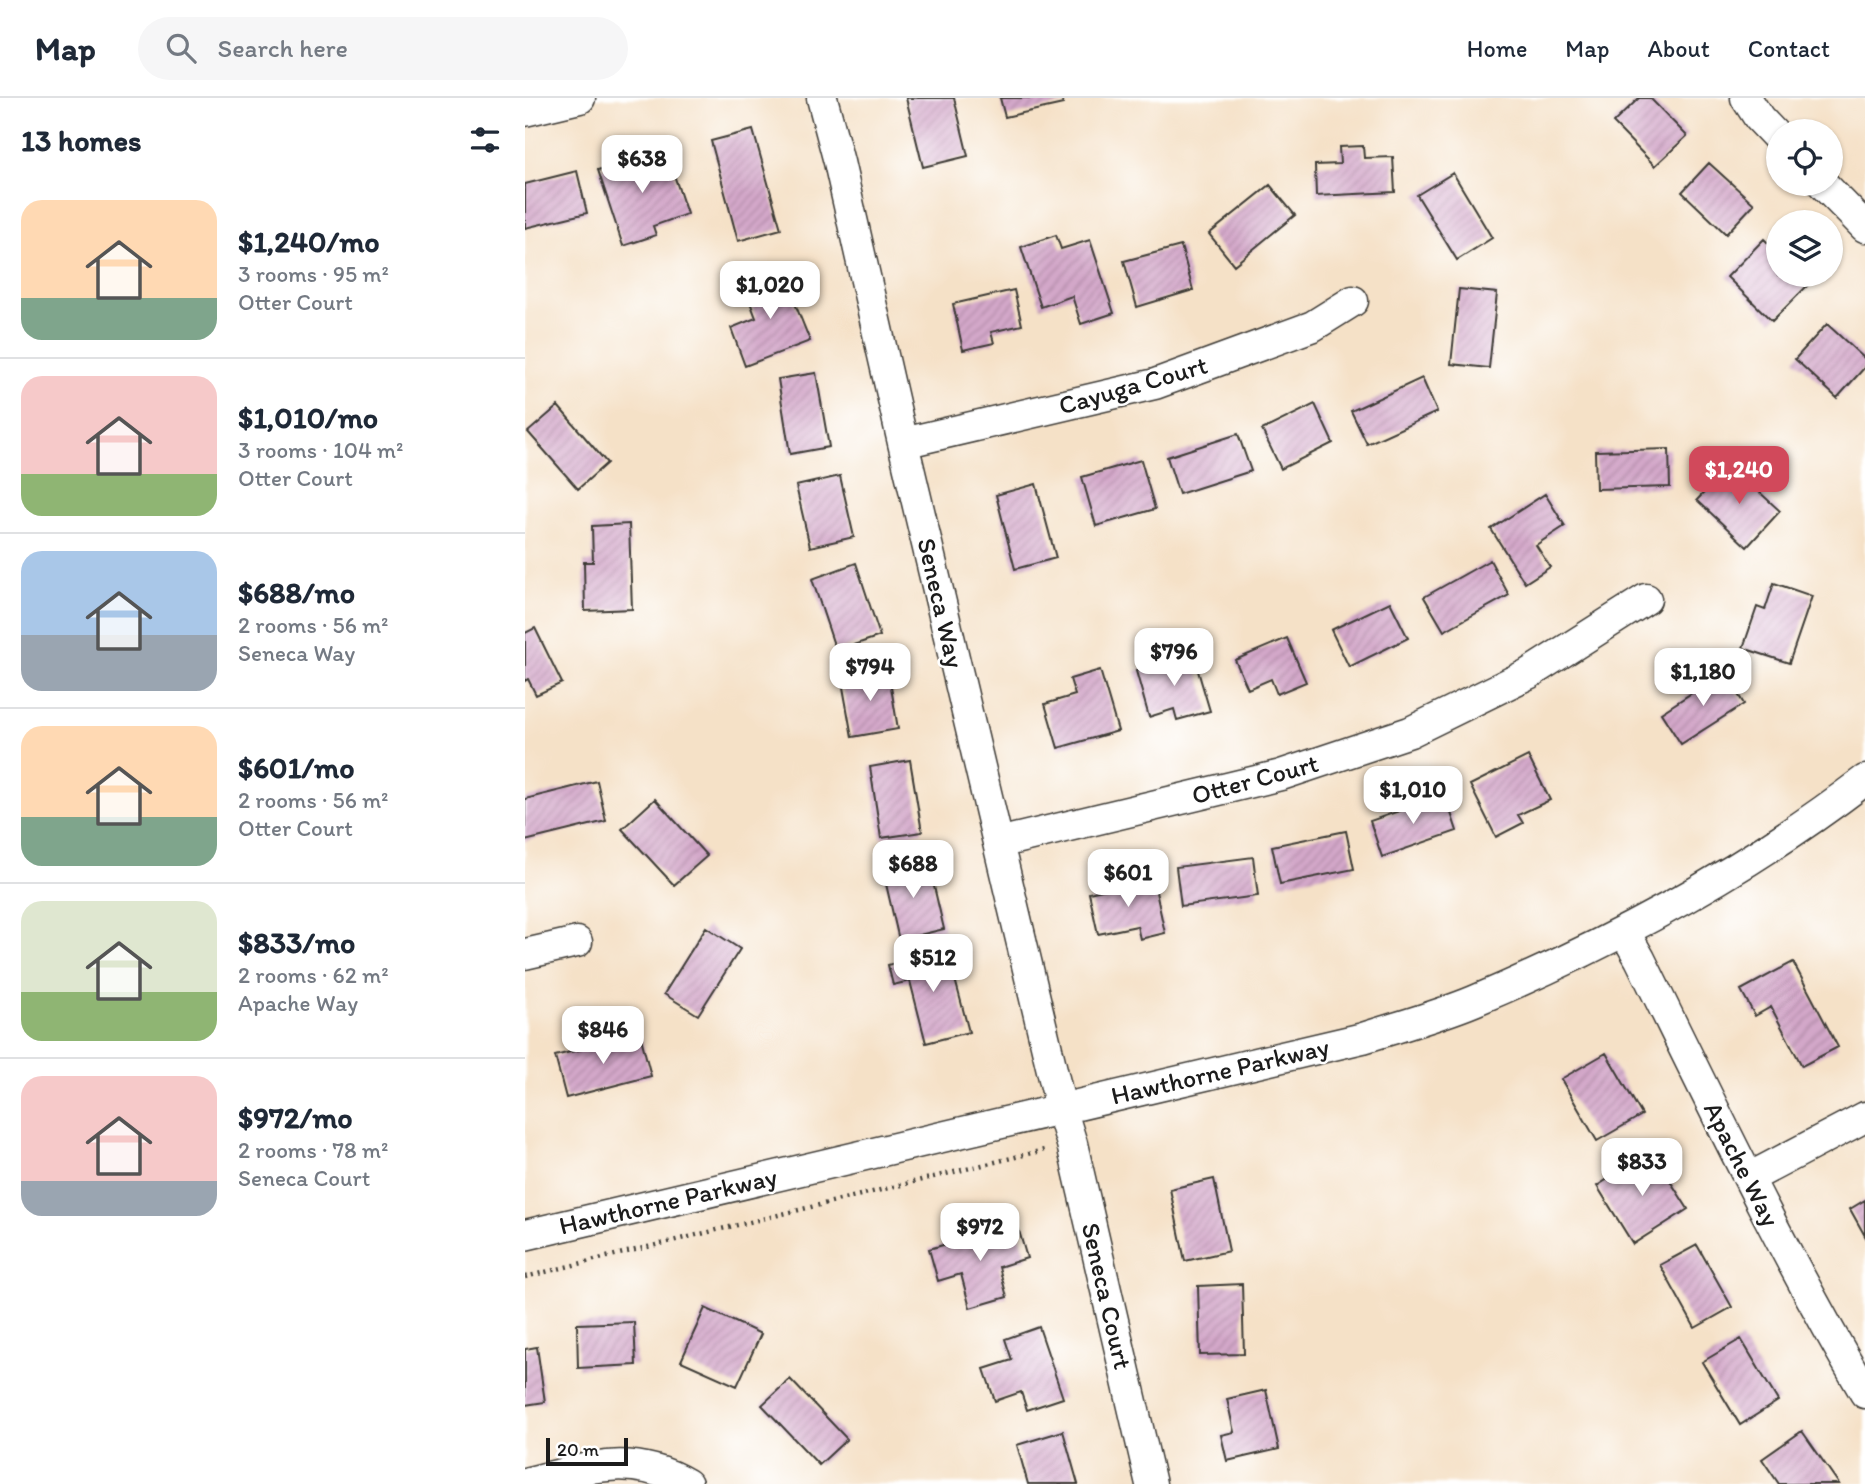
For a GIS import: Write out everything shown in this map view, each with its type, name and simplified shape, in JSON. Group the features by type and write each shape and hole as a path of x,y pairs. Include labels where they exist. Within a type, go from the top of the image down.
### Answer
{"street":[{"path":"525,111 580,98"},
{"name":"Seneca Way","path":"822,98 1061,1108"},
{"path":"1746,98 1766,125"},
{"path":"1835,196 1865,227"},
{"name":"Cayuga Court","path":"903,443 1155,384 1313,326 1353,301"},
{"name":"Otter Court","path":"998,843 1281,775 1410,732 1528,674 1646,599"},
{"name":"Hawthorne Parkway","path":"525,1235 1363,1038 1472,1002 1624,932 1740,867 1816,817 1865,780"},
{"name":"Apache Way","path":"1624,932 1819,1315 1865,1393"},
{"path":"525,954 577,942"},
{"name":"Seneca Court","path":"1061,1108 1072,1144 1150,1484"},
{"path":"1749,1178 1865,1117"},
{"path":"525,1483 592,1467 629,1464 656,1469 687,1484"}],"building":[{"path":"906,98 954,98 968,156 923,167"},
{"path":"1000,98 1061,98 1063,104 1005,117"},
{"path":"1639,98 1650,98 1687,136 1655,166 1613,123"},
{"path":"753,130 781,229 738,241 711,141"},
{"path":"1363,146 1364,158 1393,157 1395,192 1316,196 1315,165 1340,164 1339,147"},
{"path":"665,148 687,214 653,226 656,235 623,246 598,170"},
{"path":"1709,163 1754,204 1726,234 1682,192"},
{"path":"577,171 587,213 525,228 525,184"},
{"path":"1453,173 1492,238 1457,260 1417,195"},
{"path":"1270,185 1295,215 1234,265 1209,234"},
{"path":"1056,235 1061,249 1090,240 1114,313 1081,324 1072,296 1041,307 1021,247"},
{"path":"1764,239 1766,287 1806,287 1772,321 1727,277"},
{"path":"1181,246 1193,290 1137,307 1124,261"},
{"path":"782,271 810,341 745,366 731,328 756,318 744,286"},
{"path":"1459,289 1497,293 1489,368 1451,364"},
{"path":"1014,290 1022,325 991,332 994,343 963,350 953,304"},
{"path":"1827,324 1865,359 1865,367 1837,398 1795,359"},
{"path":"816,373 829,447 790,454 778,379"},
{"path":"1422,378 1437,412 1367,444 1351,411"},
{"path":"1315,404 1333,443 1281,469 1262,430"},
{"path":"558,406 607,463 578,489 528,432"},
{"path":"1238,434 1251,471 1179,494 1167,457"},
{"path":"1669,449 1670,487 1596,489 1595,451"},
{"path":"1141,460 1155,509 1096,526 1082,477"},
{"path":"1730,465 1780,511 1747,547 1697,500"},
{"path":"840,476 854,537 810,547 796,486"},
{"path":"1036,484 1056,558 1015,569 996,495"},
{"path":"1545,494 1565,526 1536,545 1550,567 1525,583 1491,529"},
{"path":"629,524 632,609 585,611 584,562 593,562 592,526"},
{"path":"1490,560 1509,595 1444,631 1424,597"},
{"path":"856,563 880,636 836,651 812,579"},
{"path":"1774,583 1812,596 1789,663 1743,648 1757,607 1765,610"},
{"path":"1390,602 1408,638 1349,667 1331,630"},
{"path":"535,628 562,683 536,695 528,679 525,681 525,633"},
{"path":"1287,638 1306,682 1277,694 1271,679 1248,689 1235,660"},
{"path":"1193,654 1210,711 1177,720 1174,709 1149,717 1136,671"},
{"path":"888,669 898,729 852,737 841,676"},
{"path":"1100,670 1118,731 1058,748 1045,704 1075,695 1070,679"},
{"path":"1724,672 1744,704 1681,744 1661,713"},
{"path":"1528,756 1550,800 1518,815 1523,823 1496,837 1470,785"},
{"path":"910,760 922,832 881,838 870,767"},
{"path":"597,781 606,821 525,841 525,799"},
{"path":"1445,795 1457,831 1382,857 1370,821"},
{"path":"655,799 707,856 674,885 622,829"},
{"path":"1346,831 1354,869 1280,884 1272,846"},
{"path":"1253,857 1258,896 1181,906 1176,867"},
{"path":"928,861 944,929 899,940 883,871"},
{"path":"1153,878 1165,933 1140,939 1137,926 1098,934 1089,893"},
{"path":"706,927 740,949 698,1015 664,994"},
{"path":"947,949 969,1032 926,1043 910,981 893,985 888,965"},
{"path":"1793,962 1838,1047 1802,1066 1771,1007 1755,1016 1741,990"},
{"path":"640,1034 651,1076 566,1098 555,1056"},
{"path":"1606,1053 1642,1115 1597,1141 1561,1079"},
{"path":"1651,1151 1688,1209 1633,1244 1597,1186"},
{"path":"1214,1179 1229,1251 1185,1261 1170,1189"},
{"path":"1865,1200 1865,1236 1850,1209"},
{"path":"1017,1224 1027,1258 999,1267 1007,1297 970,1308 961,1274 938,1281 929,1249"},
{"path":"1697,1245 1732,1307 1695,1328 1660,1265"},
{"path":"1242,1284 1244,1354 1200,1355 1198,1286"},
{"path":"705,1308 761,1334 737,1386 681,1361"},
{"path":"634,1322 636,1365 578,1368 577,1324"},
{"path":"1039,1327 1063,1398 1027,1410 1021,1392 995,1401 984,1369 1012,1360 1005,1339"},
{"path":"1741,1339 1778,1401 1740,1425 1702,1362"},
{"path":"537,1347 545,1402 525,1405 525,1349"},
{"path":"790,1379 847,1439 819,1465 762,1405"},
{"path":"1266,1390 1279,1449 1227,1461 1221,1435 1234,1432 1227,1399"},
{"path":"1063,1431 1078,1484 1028,1484 1017,1445"},
{"path":"1802,1431 1839,1484 1779,1484 1762,1459"}]}
